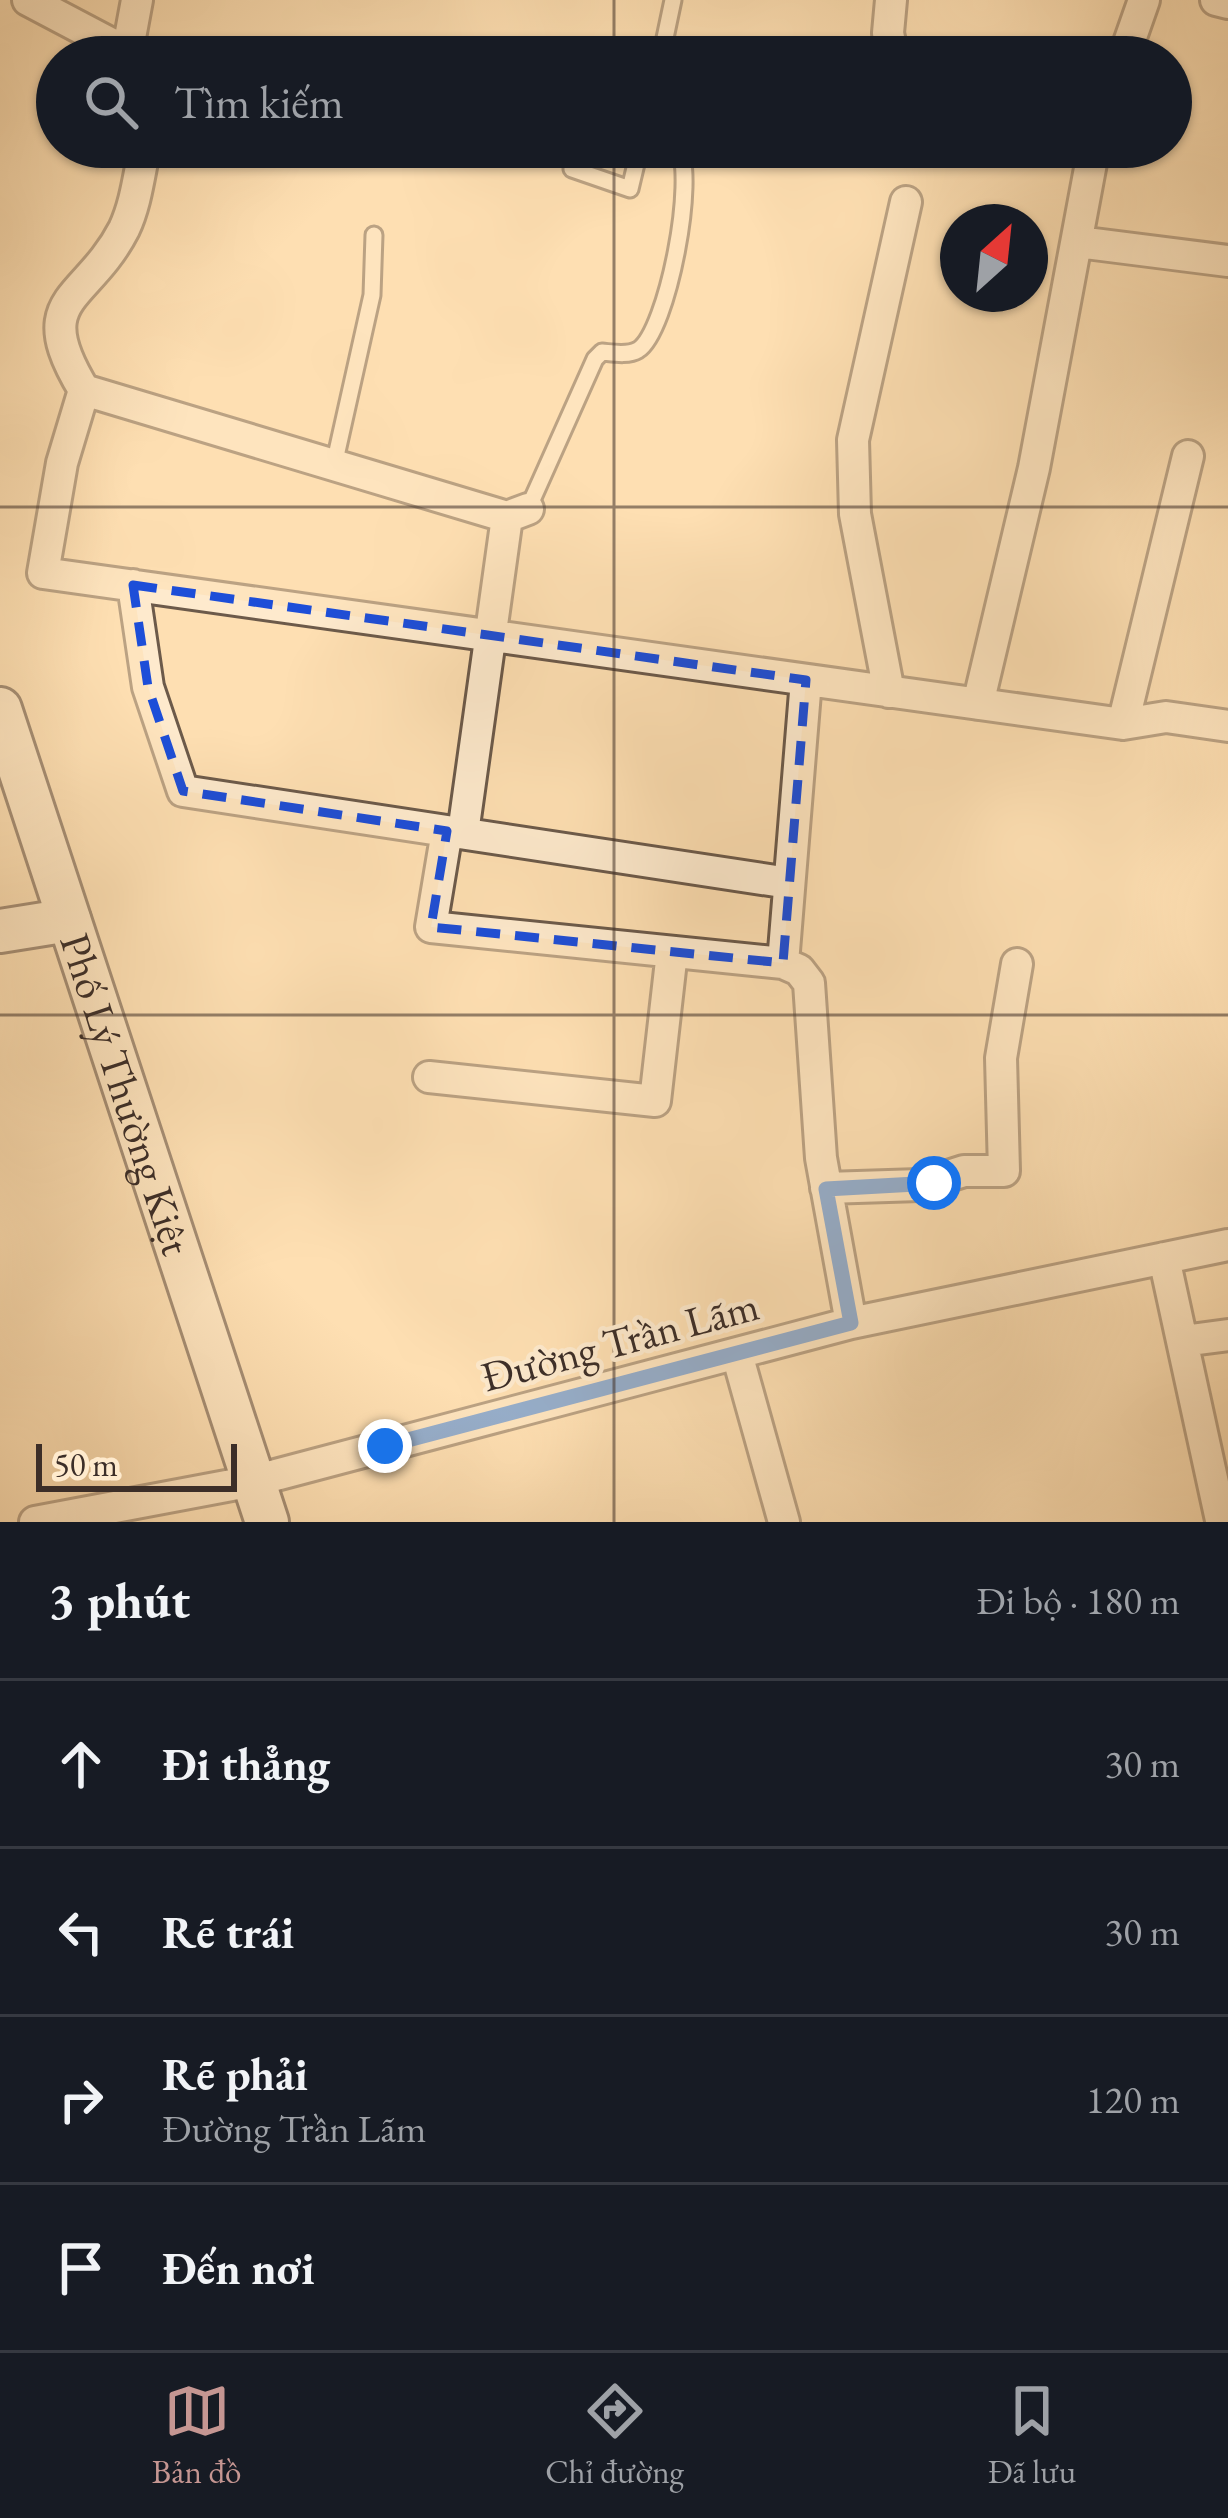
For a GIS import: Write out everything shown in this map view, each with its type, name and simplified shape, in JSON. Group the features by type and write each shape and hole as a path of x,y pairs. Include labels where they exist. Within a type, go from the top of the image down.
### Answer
{"main road":[{"name":"Phố Lý Thường Kiệt","path":"0,709 267,1522"},
{"path":"0,932 69,920"}],"street":[{"path":"28,0 94,36"},
{"path":"133,36 137,0"},
{"path":"889,36 891,0"},
{"path":"1131,36 1144,0"},
{"path":"1216,0 1228,3"},
{"path":"139,168 123,230 62,314 58,336 84,391 62,463 43,573 1123,724 1166,718 1228,726"},
{"path":"978,704 1034,468 1090,168"},
{"path":"889,692 851,479 853,440 907,202"},
{"path":"1078,242 1228,261"},
{"path":"84,391 518,513 455,832 431,927 783,963 800,970 809,983 826,1189 851,1323"},
{"path":"1123,724 1188,456"},
{"path":"133,586 148,687 183,790 789,883"},
{"path":"783,963 806,680"},
{"path":"429,1077 655,1101 672,952"},
{"path":"826,1189 920,1185 964,1171 1004,1171 1001,1058 1017,964"},
{"name":"Đường Trần Lãm","path":"38,1522 253,1481 851,1323 1228,1245"},
{"path":"1164,1258 1221,1520"},
{"path":"1183,1341 1228,1335"},
{"path":"737,1354 784,1522"}],"lane":[{"path":"665,36 673,0"},
{"path":"572,169 631,189 636,168"},
{"path":"518,513 595,358 602,352 633,353 644,346 664,304 685,168"},
{"path":"334,465 372,295 374,235"}],"highlighted area":[{"path":"133,585 806,680 783,963 431,927 447,831 183,791 148,687"}],"route":[{"path":"385,1446 851,1323 826,1189 934,1183"}]}
